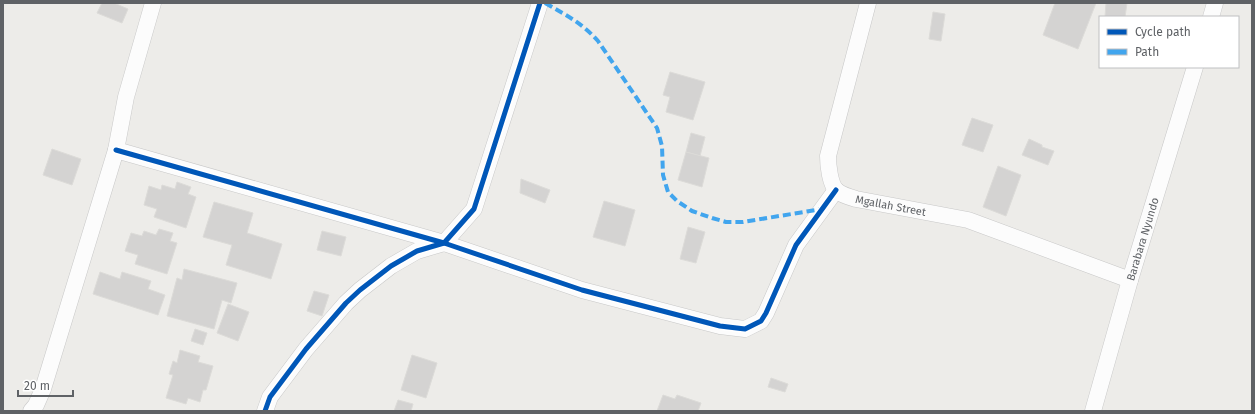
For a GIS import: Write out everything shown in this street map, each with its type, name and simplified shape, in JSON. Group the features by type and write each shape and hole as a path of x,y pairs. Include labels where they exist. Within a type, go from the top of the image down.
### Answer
{"street":[{"path":"30,411 36,405 43,389 116,150 126,98 153,3"},
{"path":"265,411 270,397 306,349 346,303 391,266 417,251 444,243 474,209 540,3"},
{"path":"116,150 444,243 582,290 720,326 746,329 760,321 766,313 796,245 836,190 828,170 828,156 868,3"},
{"path":"1211,16 1215,3"},
{"name":"Barabara Nyundo","path":"1093,411 1130,280 1196,68"},
{"name":"Mgallah Street","path":"836,190 856,199 968,220 1130,280"}],"building":[{"path":"102,3 114,3 128,9 122,23 97,13"},
{"path":"1055,3 1096,3 1078,49 1043,35"},
{"path":"1106,3 1127,3 1125,16 1105,16"},
{"path":"933,12 945,14 941,41 929,39"},
{"path":"670,72 705,82 693,120 666,112 670,97 663,95"},
{"path":"972,118 993,125 983,152 962,145"},
{"path":"691,133 705,137 700,156 686,152"},
{"path":"1029,139 1042,145 1042,147 1054,151 1048,165 1022,155"},
{"path":"52,149 81,159 72,185 43,175"},
{"path":"686,152 709,158 702,187 678,180"},
{"path":"998,166 1021,175 1006,216 983,207"},
{"path":"521,179 550,190 545,203 520,193"},
{"path":"177,182 191,187 188,194 196,197 186,228 154,217 157,209 144,205 149,186 161,190 162,185 175,189"},
{"path":"604,201 635,210 625,246 593,237"},
{"path":"214,202 253,213 247,233 282,244 271,279 226,265 232,245 203,237"},
{"path":"688,227 705,232 696,263 680,259"},
{"path":"159,229 173,233 170,241 177,243 167,274 135,264 138,255 125,251 131,233 142,236 144,231 156,235"},
{"path":"322,231 346,237 341,256 317,250"},
{"path":"184,269 237,283 231,303 222,300 214,329 167,316 177,278 182,280"},
{"path":"100,272 120,279 122,272 151,281 148,289 165,295 158,315 93,294"},
{"path":"314,291 329,295 322,316 307,311"},
{"path":"228,304 249,312 238,341 217,333"},
{"path":"195,329 207,333 203,345 191,341"},
{"path":"180,350 200,356 198,362 213,366 206,390 203,390 200,402 188,398 186,404 166,398 173,375 169,374 173,361 177,363"},
{"path":"412,355 437,363 426,398 401,390"},
{"path":"771,378 788,384 785,392 768,387"},
{"path":"663,395 675,399 677,395 701,403 698,411 657,411"},
{"path":"398,400 413,404 411,411 394,411"}],"marked path":[{"path":"545,3 580,24 598,41 657,128 662,146 663,175 668,192 677,201 692,211 726,222 743,222 822,209"}],"cycle path":[{"path":"265,411 270,397 306,349 346,303 391,266 417,251 444,243 474,209 540,3"},
{"path":"116,150 444,243 582,290 720,326 745,329 761,321 796,245 836,190"}]}
